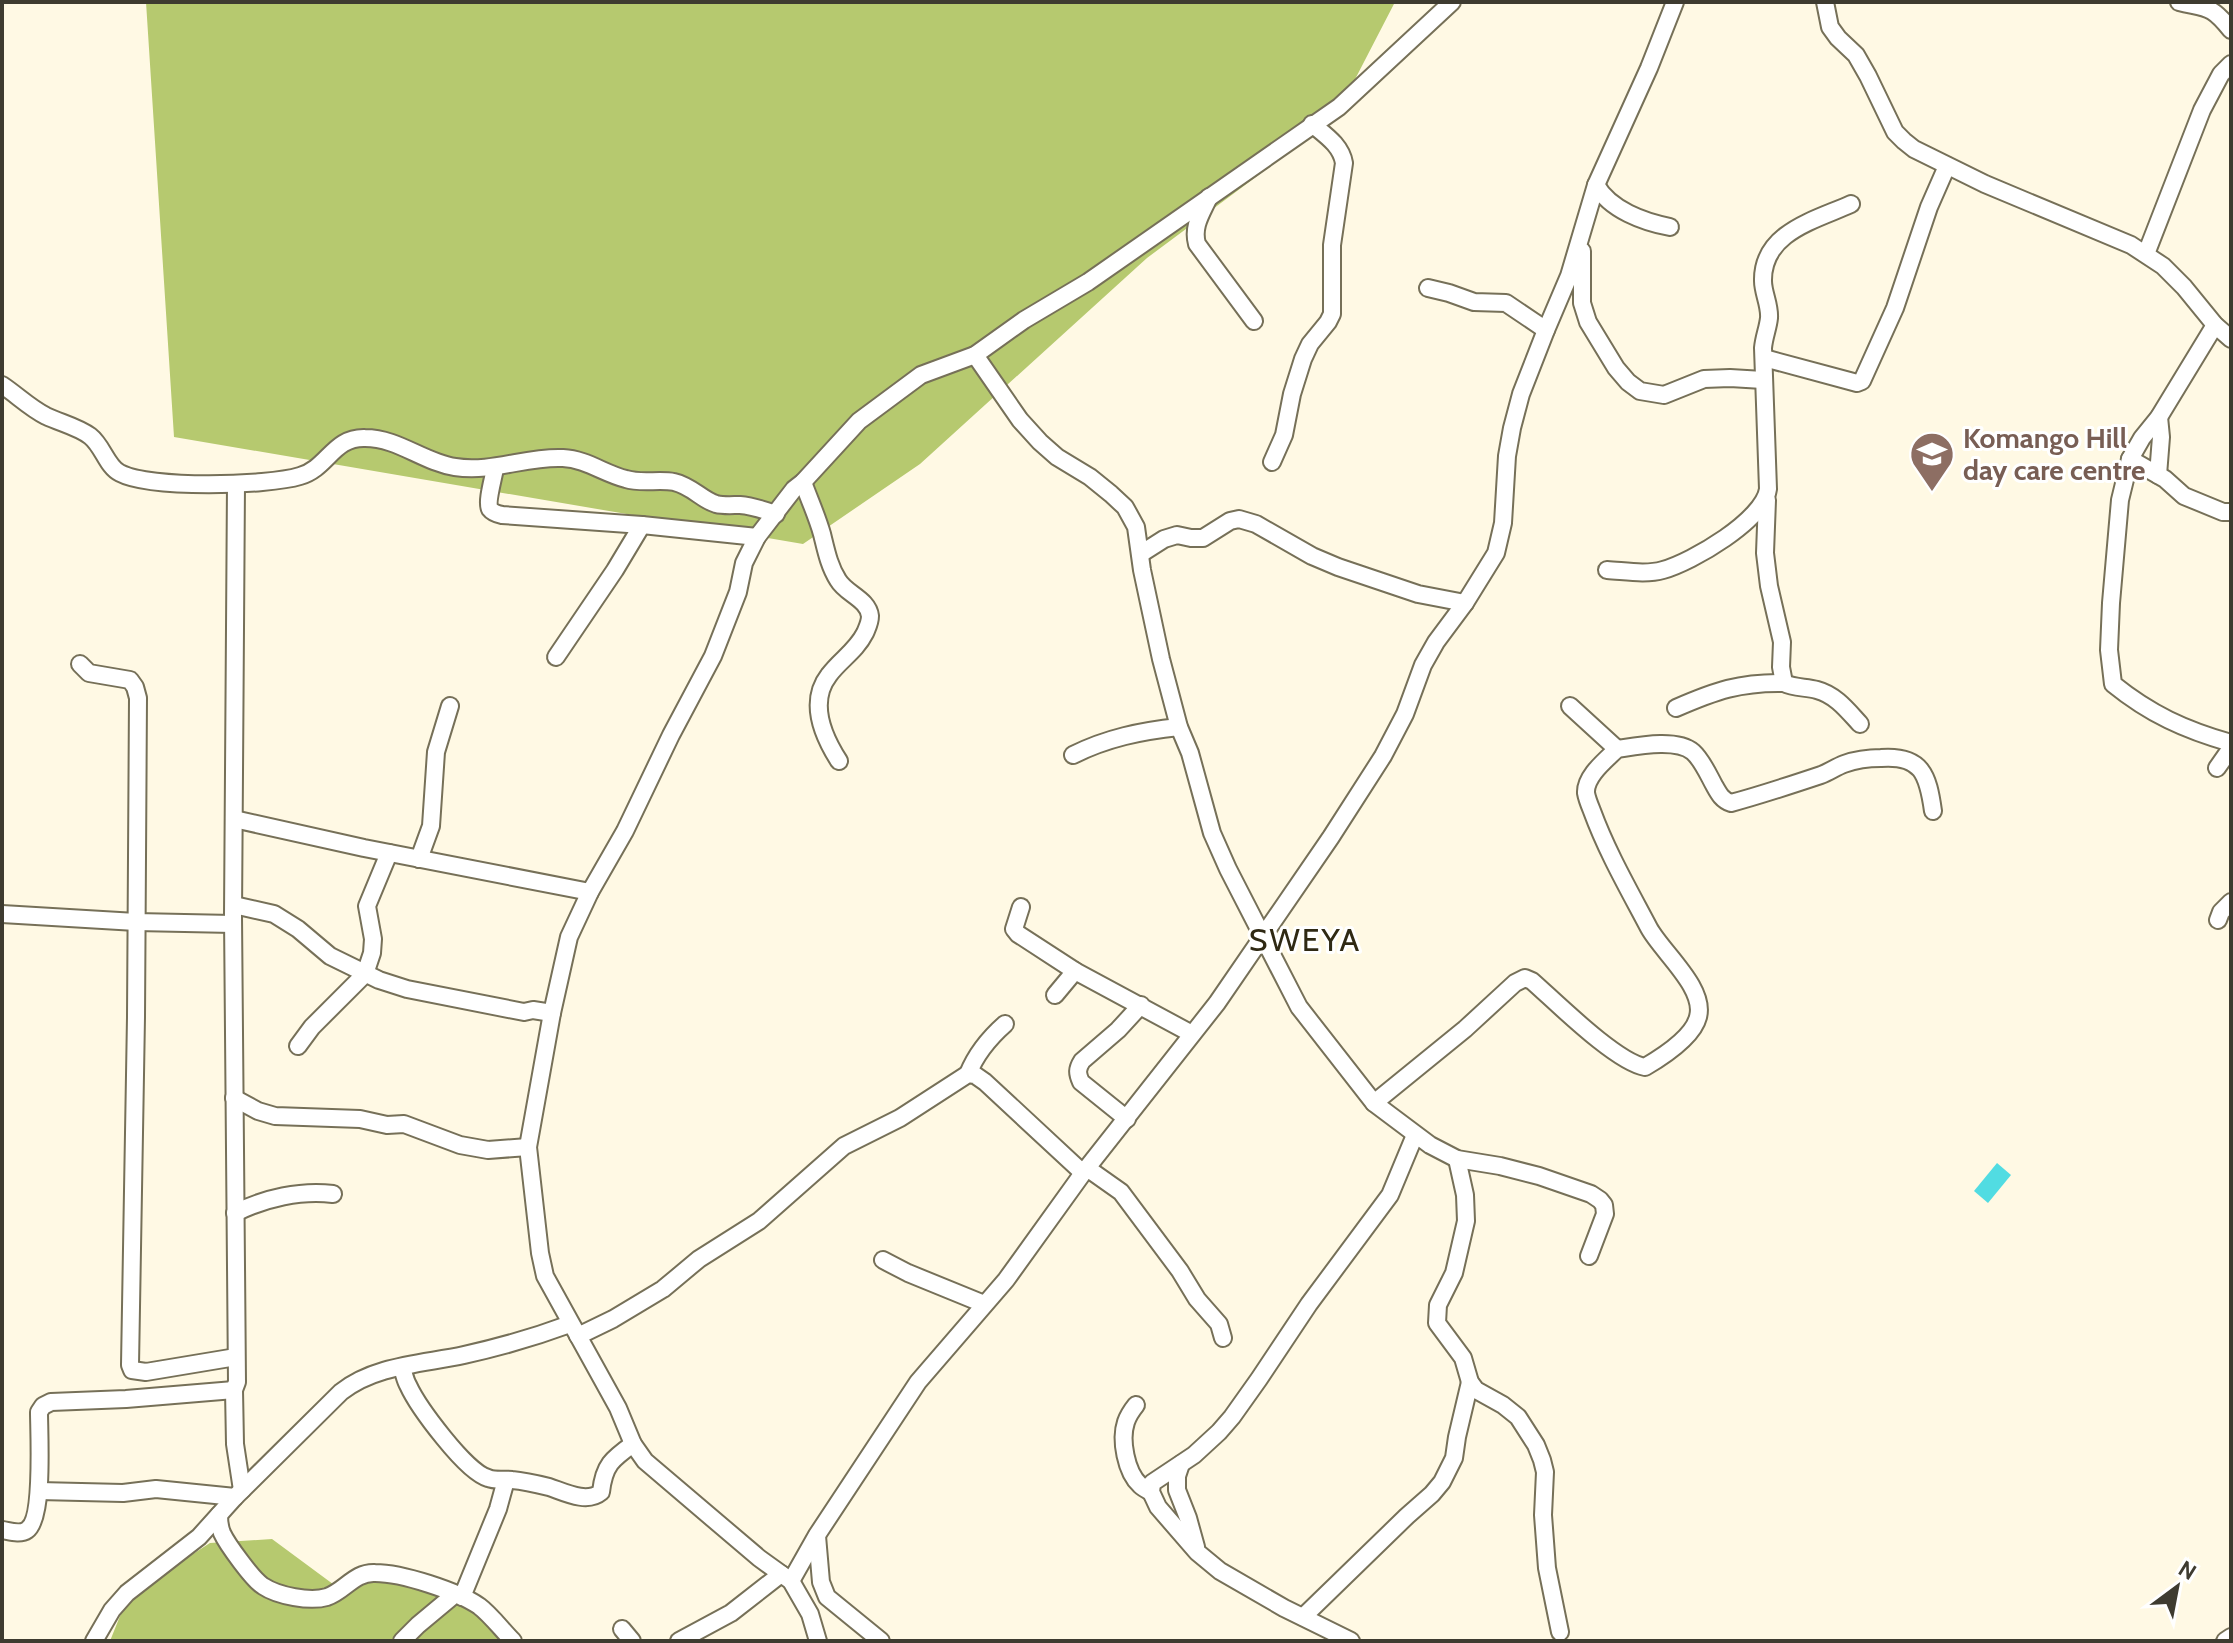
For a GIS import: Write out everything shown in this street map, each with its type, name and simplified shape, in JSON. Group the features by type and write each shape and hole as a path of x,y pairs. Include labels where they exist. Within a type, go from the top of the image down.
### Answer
{"street":[{"path":"818,1641 810,1614 786,1578 645,1461 633,1444 618,1408 545,1276 528,1147 569,937 713,656 738,592 744,563 757,537 794,489 859,421 921,375 975,355 1024,320 1088,282 1355,95 1452,2"},
{"path":"679,1641 786,1578 918,1382 1006,1280 1085,1170 1223,994 1383,756 1405,714 1423,665 1496,553 1503,523 1507,456 1521,394 1561,297 1596,185 1675,2"},
{"path":"1825,2 1830,27 1856,55 1895,132 1914,149 2028,203 2131,245 2163,266 2231,339"},
{"path":"2179,2 2215,11 2231,30"},
{"path":"2146,254 2202,110 2221,74 2231,64"},
{"path":"1272,462 1284,435 1303,359 1332,314 1332,245 1344,163 1342,153 1312,124"},
{"path":"1764,358 1857,383 1862,381 1891,318 1929,207 1947,166"},
{"path":"1596,185 1613,204 1638,218 1670,227"},
{"path":"1210,196 1195,227 1197,244 1254,321"},
{"path":"1784,683 1782,642 1765,553 1767,500 1763,380 1764,336 1769,321 1763,280 1767,258 1786,235 1800,225 1851,204"},
{"path":"1580,242 1583,259 1582,303 1588,322 1628,382 1640,391 1664,395 1704,379 1763,380"},
{"path":"1428,288 1474,302 1506,303 1546,330"},
{"path":"2215,325 2130,459 2120,500 2109,650 2113,684 2132,699 2167,720 2231,745 2217,768"},
{"path":"975,355 1020,420 1040,442 1057,457 1090,477 1125,507 1136,527 1158,644 1179,727 1190,753 1212,833 1299,1007 1374,1103 1415,1135 1457,1159 1539,1176 1600,1200 1605,1214 1589,1256"},
{"path":"2,385 44,415 88,434 97,442 116,472 149,481 236,484 303,476 317,468 339,444 349,438 363,437 395,443 432,462 473,470 529,460 578,460 623,479 683,484 717,504 754,507 776,514"},
{"path":"2158,475 2159,417"},
{"path":"2130,459 2158,475 2184,496 2223,512 2231,512"},
{"path":"495,468 488,501 494,513 757,537"},
{"path":"803,482 838,579 843,588 865,604 870,613 863,637 854,651 829,675 820,701 818,712 822,728 839,761"},
{"path":"236,484 233,924 237,1382 234,1390 239,1494"},
{"path":"1607,570 1649,573 1693,558 1723,541 1767,500"},
{"path":"1142,553 1177,535 1203,538 1230,521 1239,519 1256,524 1338,567 1418,594 1465,603"},
{"path":"556,657 642,525"},
{"path":"80,664 89,673 130,680 138,698 130,1365 132,1370 146,1372 236,1357"},
{"path":"1676,708 1718,691 1755,683 1784,683 1822,691 1840,702 1860,724"},
{"path":"419,859 431,826 436,752 450,706"},
{"path":"1570,706 1617,749"},
{"path":"1073,755 1095,744 1140,731 1179,727"},
{"path":"1374,1103 1456,1037 1515,983 1525,978 1634,1065 1645,1067 1665,1055 1694,1027 1699,1016 1699,1002 1688,981 1648,926 1600,834 1586,793 1593,774 1617,749 1647,745 1678,745 1690,749 1722,799 1731,803 1825,773 1846,763 1899,756 1923,772 1930,788 1933,811"},
{"path":"234,819 590,892"},
{"path":"298,1046 312,1027 365,974 373,939 367,906 389,853"},
{"path":"2218,920 2231,902"},
{"path":"234,905 274,914 330,956 365,974 407,989 524,1012 552,1013"},
{"path":"1021,907 1014,929 1018,934 1075,971 1192,1034"},
{"path":"2,914 233,924"},
{"path":"1055,995 1075,971"},
{"path":"1127,1119 1081,1082 1077,1075 1082,1061 1141,1005"},
{"path":"94,1641 112,1610 127,1593 199,1537 355,1381 378,1372 487,1350 541,1334 574,1330 613,1319 663,1289 699,1259 759,1221 844,1146 900,1118 968,1074 974,1058 1005,1024"},
{"path":"968,1074 985,1082 1085,1170 1121,1192 1197,1299 1219,1324 1223,1338"},
{"path":"234,1098 275,1116 404,1124 460,1145 488,1150 528,1147"},
{"path":"1351,1641 1220,1571 1197,1552 1158,1507 1151,1492 1152,1483 1181,1464 1232,1417 1309,1304 1390,1195 1415,1135"},
{"path":"1457,1159 1465,1195 1466,1221 1454,1273 1438,1305 1437,1323 1463,1358 1470,1382 1476,1390 1518,1417 1542,1460 1545,1472 1543,1515 1547,1568 1560,1632"},
{"path":"235,1213 258,1202 317,1192 333,1194"},
{"path":"883,1260 984,1304"},
{"path":"402,1368 407,1384 420,1404 471,1468 491,1479 539,1484 581,1497 595,1497 601,1492 603,1475 609,1464 633,1444"},
{"path":"1303,1617 1442,1482 1454,1458 1470,1382"},
{"path":"2,1530 29,1530 34,1522 39,1491 39,1412 43,1406 51,1402 234,1390"},
{"path":"1136,1405 1126,1422 1124,1436 1127,1455 1131,1472 1139,1485 1151,1492"},
{"path":"1181,1464 1177,1490 1197,1552"},
{"path":"402,1641 418,1625 458,1596 498,1509 506,1480"},
{"path":"39,1491 123,1493 156,1489 239,1494"},
{"path":"219,1515 221,1531 228,1544 255,1579 269,1589 318,1600 333,1595 361,1574 376,1573 421,1581 481,1607 513,1641"},
{"path":"817,1535 821,1582 827,1597 881,1641"},
{"path":"810,1614 827,1597"},
{"path":"2225,1641 2231,1637"}],"green space":[{"path":"146,2 1395,2 1335,118 1147,258 920,464 803,544 174,437"},
{"path":"272,1539 341,1590 370,1576 463,1600 506,1641 110,1641 128,1596 210,1543"}],"water":[{"path":"1997,1163 2011,1175 1988,1203 1974,1191"}],"place":[{"name":"Komango Hill day care centre","path":"1932,493"}],"district":[{"name":"SWEYA","path":"1305,940"}]}
